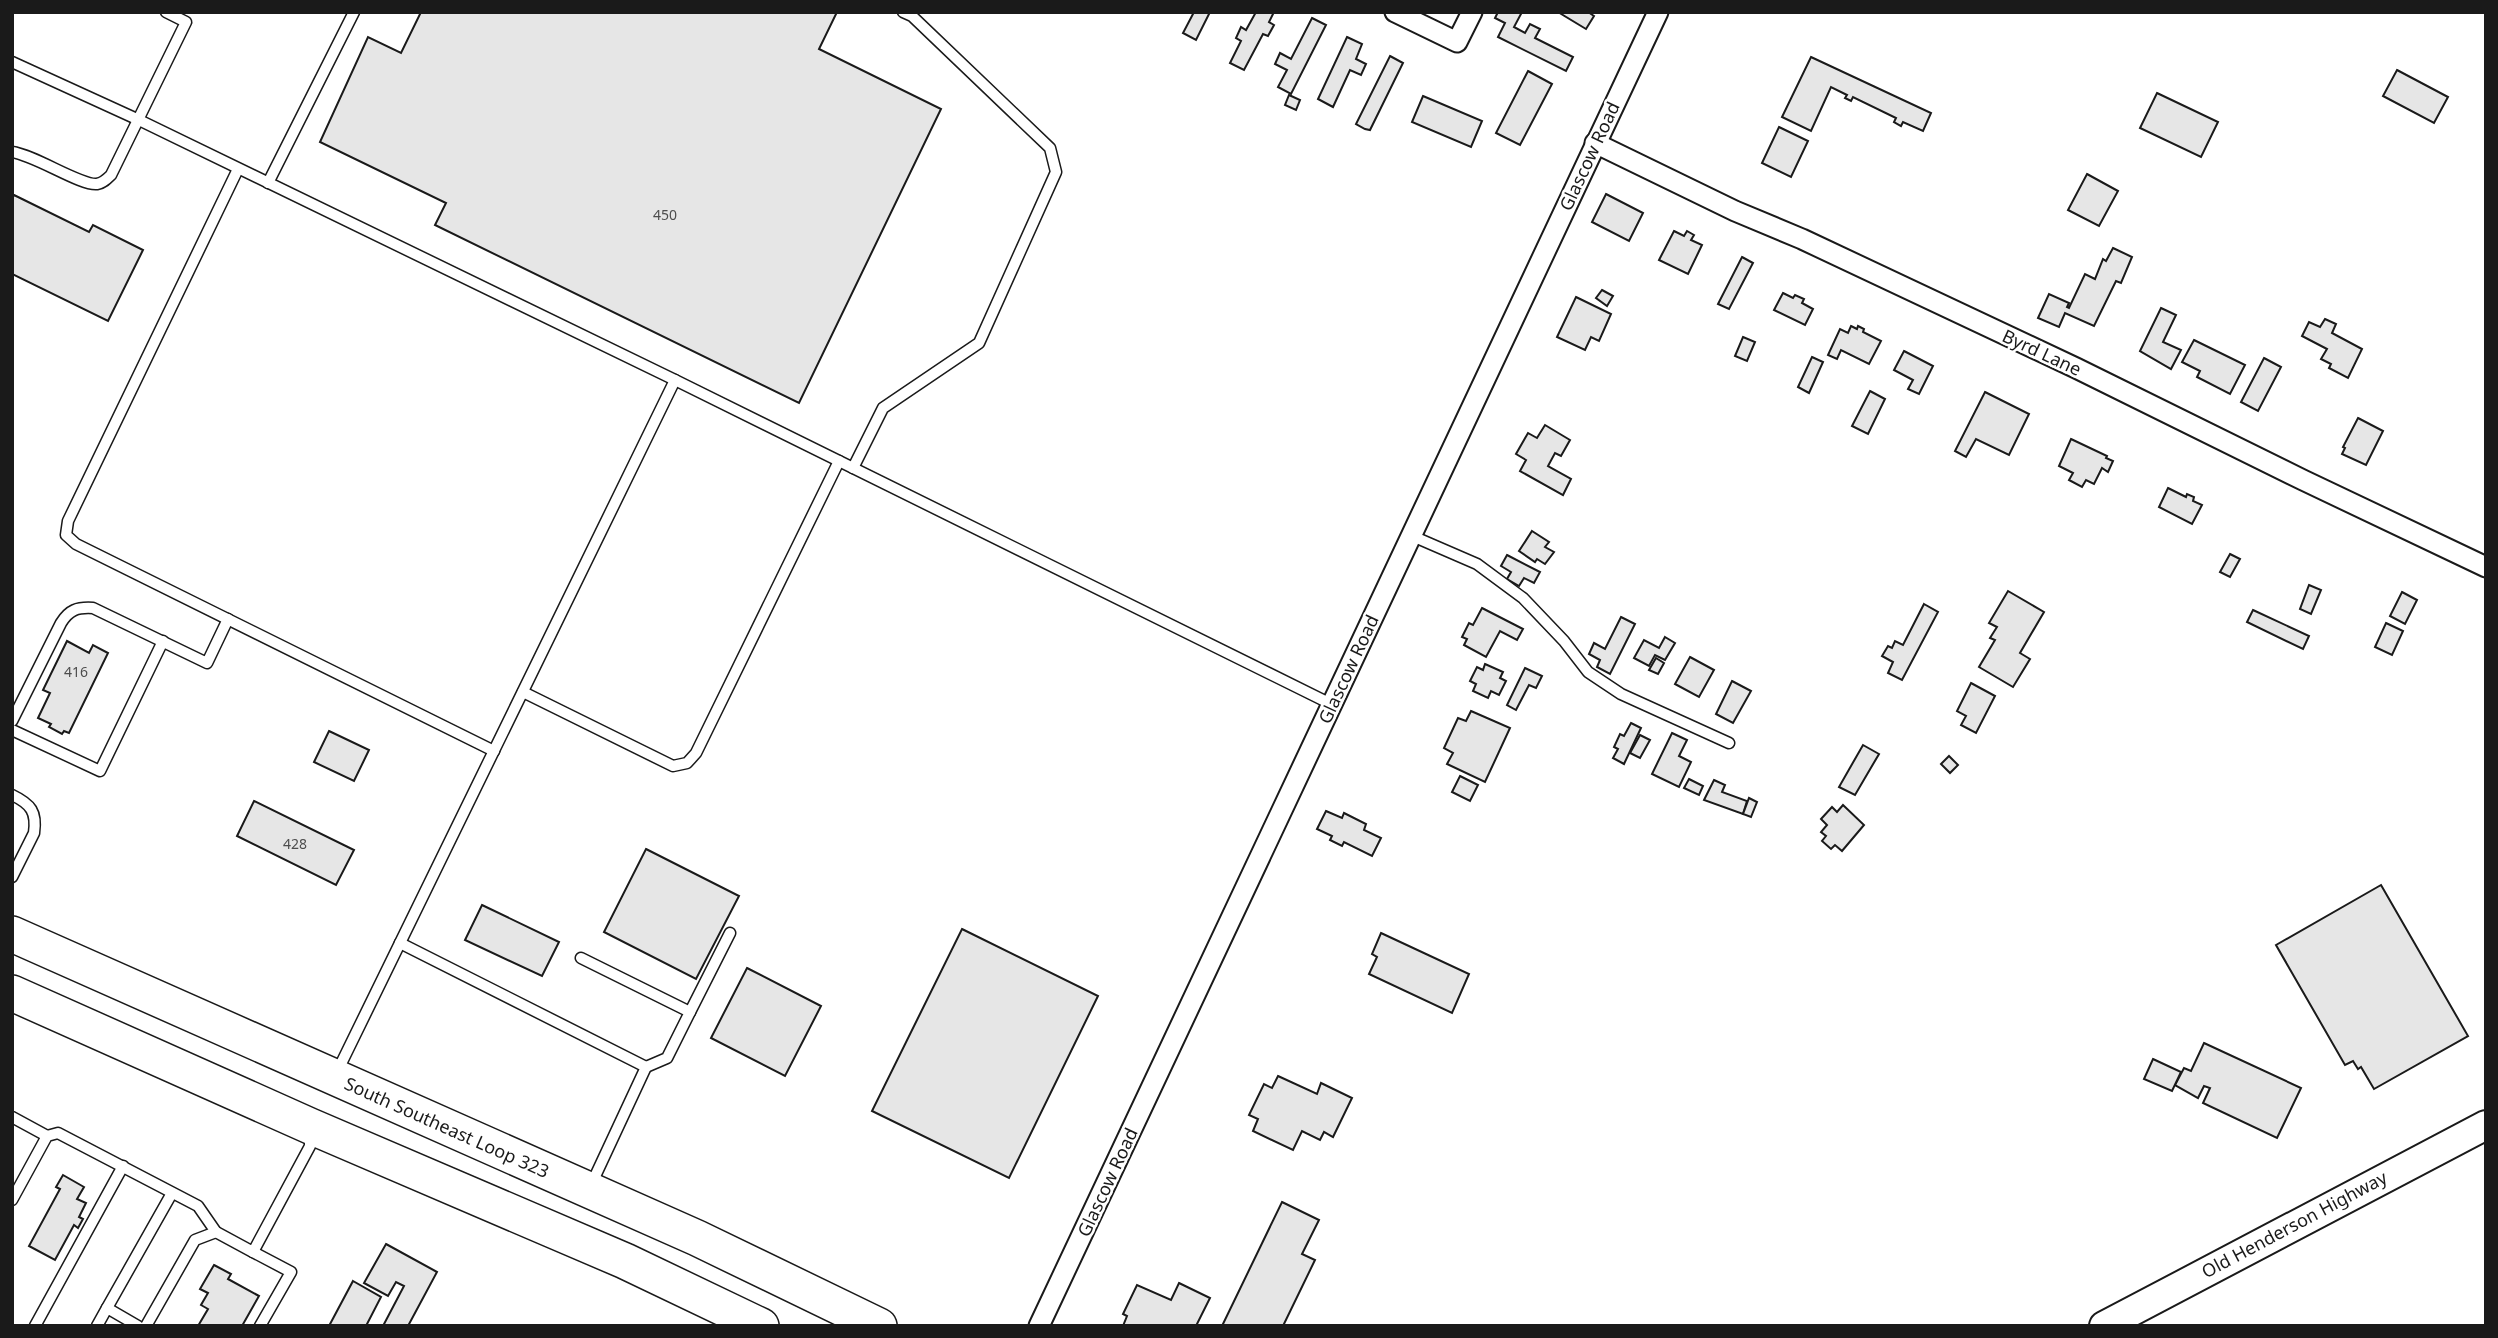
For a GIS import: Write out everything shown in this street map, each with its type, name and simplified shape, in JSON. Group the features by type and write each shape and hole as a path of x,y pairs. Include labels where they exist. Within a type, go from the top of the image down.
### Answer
{"highway":[{"name":"South Southeast Loop 323","path":"12,934 697,1238 863,1322"},
{"path":"12,993 310,1126 625,1261 761,1326"},
{"path":"310,1126 334,1079"}],"main road":[{"name":"Old Henderson Highway","path":"2104,1326 2486,1125"}],"street":[{"path":"1395,12 1457,42 1472,12"},
{"name":"Glascow Road","path":"1039,1326 1657,12"},
{"name":"Byrd Lane","path":"1595,143 1735,211 1802,239 2077,368 2486,567"}],"lane":[{"path":"12,152 31,157 90,184 103,183 111,176 186,22 166,12"},
{"path":"268,183 354,12"},
{"path":"853,468 883,408 979,343 1056,172 1050,148 912,16 903,12"},
{"path":"12,62 139,120 675,380 1331,704"},
{"path":"238,169 68,521 66,535 76,544 494,751"},
{"path":"334,1079 675,380"},
{"path":"523,692 673,766 687,763 696,753 839,461"},
{"path":"1410,535 1477,564 1523,598 1564,640 1588,672 1621,694 1729,743"},
{"path":"12,721 61,623 69,612 75,609 93,608 207,663 228,619"},
{"path":"12,730 100,771 163,641"},
{"path":"12,795 29,804 35,826 12,877"},
{"path":"589,1190 646,1067 667,1058 730,933"},
{"path":"400,943 646,1067"},
{"path":"581,958 690,1012"},
{"path":"12,1117 47,1136 58,1133 198,1206 216,1232 291,1272 260,1326"},
{"path":"253,1251 310,1146 310,1126"},
{"path":"12,1200 47,1136"},
{"path":"34,1326 123,1166"},
{"path":"97,1326 172,1192"},
{"path":"146,1326 195,1240 216,1232"},
{"path":"107,1308 138,1326"}],"building":[{"path":"421,12 837,12 819,49 941,109 799,403 435,225 446,203 320,142 368,37 401,53"},
{"path":"1194,12 1210,12 1196,40 1183,33"},
{"path":"1256,12 1274,12 1269,22 1274,25 1268,36 1263,34 1244,70 1230,63 1241,41 1236,38 1241,27 1246,30"},
{"path":"1498,12 1522,12 1514,27 1525,33 1530,24 1540,29 1535,38 1573,57 1566,71 1498,37 1505,23 1495,18"},
{"path":"1558,12 1588,12 1594,16 1586,29"},
{"path":"1312,18 1326,25 1291,94 1278,87 1287,70 1275,64 1280,53 1291,59"},
{"path":"1347,37 1362,44 1356,59 1366,64 1361,75 1350,70 1333,107 1318,99"},
{"path":"1390,56 1403,63 1370,130 1365,129 1356,124"},
{"path":"1811,57 1931,113 1923,131 1903,122 1901,126 1894,122 1896,118 1853,97 1851,101 1845,98 1847,95 1831,87 1811,131 1782,117"},
{"path":"2397,70 2448,97 2434,123 2383,96"},
{"path":"1528,71 1552,84 1520,145 1496,133"},
{"path":"2157,93 2218,122 2201,157 2140,128"},
{"path":"1289,95 1300,100 1296,110 1285,105"},
{"path":"1423,96 1482,121 1471,147 1412,122"},
{"path":"1779,127 1808,141 1791,177 1762,163"},
{"path":"2087,174 2118,191 2099,226 2068,210"},
{"path":"1606,194 1643,213 1629,241 1592,222"},
{"path":"14,195 89,232 93,225 143,250 108,321 12,274"},
{"path":"1674,231 1684,236 1687,231 1694,235 1691,240 1702,245 1688,274 1659,260"},
{"path":"2113,248 2132,257 2121,283 2116,281 2094,326 2065,313 2059,327 2038,318 2049,294 2069,303 2069,308 2085,274 2095,279 2103,259 2106,261"},
{"path":"1742,257 1753,263 1729,309 1718,304"},
{"path":"1602,290 1613,296 1607,306 1596,298"},
{"path":"1783,293 1804,299 1802,303 1813,309 1805,325 1774,310"},
{"path":"1576,297 1611,314 1599,341 1591,337 1585,350 1557,337"},
{"path":"2161,308 2176,315 2163,342 2181,350 2171,369 2140,351"},
{"path":"2325,319 2336,324 2332,333 2362,349 2348,378 2329,368 2331,364 2321,359 2327,349 2302,336 2309,322 2320,327"},
{"path":"1851,326 1864,329 1863,332 1881,341 1869,364 1841,350 1837,359 1828,355 1840,329 1848,333"},
{"path":"1743,337 1755,342 1747,361 1735,356"},
{"path":"2194,340 2245,365 2230,394 2197,377 2200,371 2182,362"},
{"path":"1904,351 1933,366 1919,394 1908,389 1913,380 1894,370"},
{"path":"1812,357 1823,362 1809,393 1798,387"},
{"path":"2264,358 2281,367 2258,411 2241,402"},
{"path":"1870,391 1885,399 1868,434 1852,426"},
{"path":"1985,392 2029,414 2009,455 1976,439 1966,457 1955,451"},
{"path":"2358,418 2383,431 2366,465 2342,454"},
{"path":"1545,425 1570,440 1561,456 1555,453 1548,466 1571,479 1563,495 1520,471 1526,460 1516,454 1528,433 1537,438"},
{"path":"2071,439 2113,461 2108,472 2102,468 2094,484 2086,480 2082,487 2069,480 2073,473 2059,466"},
{"path":"2168,488 2186,497 2187,494 2194,497 2193,501 2202,505 2192,524 2159,507"},
{"path":"1532,531 1549,542 1545,547 1554,552 1545,564 1537,559 1535,562 1519,551"},
{"path":"2230,554 2240,559 2230,577 2220,572"},
{"path":"1507,555 1540,572 1534,583 1524,578 1519,586 1507,579 1511,572 1501,566"},
{"path":"2309,585 2321,590 2311,614 2300,609"},
{"path":"2008,591 2044,612 2020,653 2030,659 2013,687 1979,667 1995,640 1990,638 1997,627 1989,623"},
{"path":"2402,592 2417,600 2405,624 2390,616"},
{"path":"1924,604 1938,612 1902,680 1888,673 1893,662 1882,656 1888,646 1892,648 1895,641 1903,645"},
{"path":"1482,608 1523,629 1517,640 1500,631 1486,657 1464,645 1467,639 1462,637 1469,623 1473,625"},
{"path":"2253,610 2309,636 2303,649 2247,622"},
{"path":"1621,617 1635,624 1610,674 1597,667 1600,660 1589,654 1594,643 1605,649"},
{"path":"2386,623 2403,631 2392,655 2375,647"},
{"path":"1665,637 1675,643 1665,660 1655,655 1649,666 1634,658 1644,640 1659,648"},
{"path":"67,641 89,653 93,645 108,653 69,733 64,731 62,734 49,727 51,724 38,718 50,693 43,690"},
{"path":"1690,657 1714,670 1699,697 1675,684"},
{"path":"1656,658 1664,663 1658,674 1649,670"},
{"path":"1485,664 1503,672 1500,678 1506,681 1499,695 1491,691 1488,698 1473,691 1476,684 1470,681 1477,667 1483,670"},
{"path":"1525,668 1542,676 1536,688 1529,685 1516,710 1507,705"},
{"path":"1732,681 1751,691 1733,723 1716,714"},
{"path":"1971,683 1995,696 1976,733 1961,725 1966,716 1957,711"},
{"path":"1471,711 1510,728 1485,782 1447,764 1453,753 1444,748 1458,718 1466,721"},
{"path":"1631,723 1641,728 1624,764 1613,758 1618,749 1614,747 1620,734 1624,736"},
{"path":"329,731 369,750 354,781 314,762"},
{"path":"1672,733 1687,740 1679,756 1691,762 1679,787 1652,774"},
{"path":"1640,735 1650,740 1640,758 1630,753"},
{"path":"1863,745 1879,754 1855,795 1839,787"},
{"path":"1949,756 1958,765 1950,773 1941,764"},
{"path":"1460,776 1478,785 1470,801 1452,792"},
{"path":"1689,779 1703,786 1699,795 1684,788"},
{"path":"1714,780 1725,785 1722,792 1747,801 1743,814 1704,800"},
{"path":"1749,798 1757,802 1751,817 1743,814"},
{"path":"254,801 354,850 336,885 237,836"},
{"path":"1843,805 1864,825 1842,851 1835,845 1831,849 1822,841 1826,836 1821,832 1827,825 1821,819 1832,807 1837,812"},
{"path":"1326,811 1342,818 1344,813 1366,824 1364,830 1381,838 1372,856 1344,842 1342,846 1330,840 1332,836 1317,829"},
{"path":"646,849 739,896 696,979 604,932"},
{"path":"2381,885 2468,1036 2374,1089 2361,1067 2358,1069 2353,1061 2345,1065 2276,945"},
{"path":"482,905 559,942 542,976 465,940"},
{"path":"962,929 1098,996 1009,1178 872,1111"},
{"path":"1381,933 1469,974 1452,1013 1369,974 1377,957 1372,954"},
{"path":"747,968 821,1006 785,1076 711,1038"},
{"path":"2204,1043 2301,1088 2277,1138 2203,1103 2210,1088 2204,1086 2198,1098 2175,1085 2184,1068 2191,1071"},
{"path":"2153,1059 2181,1072 2172,1091 2144,1079"},
{"path":"1278,1076 1317,1094 1321,1083 1352,1098 1333,1137 1324,1132 1320,1140 1302,1131 1293,1150 1253,1131 1258,1119 1249,1115 1264,1084 1272,1088"},
{"path":"63,1175 84,1187 77,1199 86,1203 79,1217 83,1219 78,1228 74,1225 55,1260 29,1246 60,1189 56,1187"},
{"path":"1282,1202 1319,1220 1302,1254 1315,1260 1283,1326 1222,1326"},
{"path":"386,1244 437,1272 408,1326 383,1326 404,1286 396,1282 388,1296 364,1283"},
{"path":"214,1265 231,1274 228,1279 259,1296 242,1326 198,1326 208,1309 201,1305 208,1293 200,1289"},
{"path":"353,1281 381,1297 366,1326 329,1326"},
{"path":"1179,1283 1210,1298 1196,1326 1123,1326 1127,1316 1123,1314 1137,1285 1171,1300"}]}
